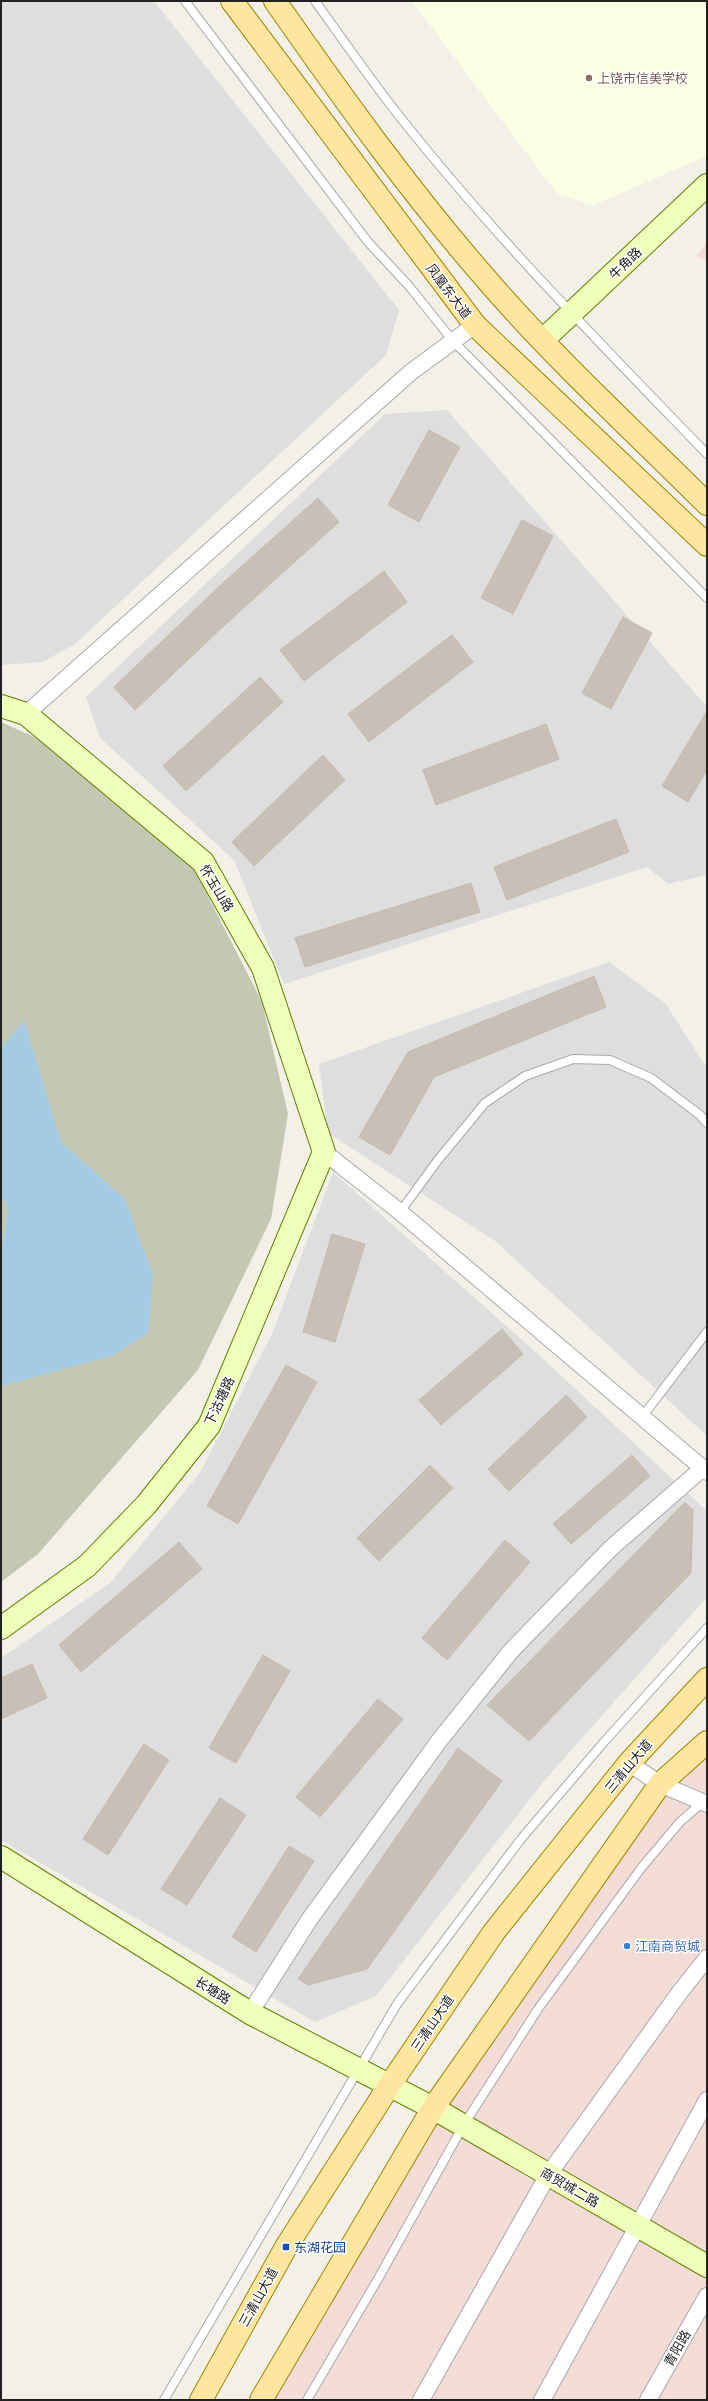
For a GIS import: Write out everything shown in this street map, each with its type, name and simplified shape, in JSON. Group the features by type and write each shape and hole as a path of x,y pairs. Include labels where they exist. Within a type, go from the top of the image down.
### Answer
{"main road":[{"name":"凤凰东大道","path":"232,1 475,325 707,545"},
{"path":"275,1 360,122 486,280 543,340 707,504"},
{"name":"三清山大道","path":"201,2400 286,2247 389,2086 494,1932 629,1763 707,1679"},
{"path":"261,2400 433,2108 660,1784 707,1742"}],"street":[{"name":"牛角路","path":"543,340 707,185"},
{"path":"26,714 411,372 475,325"},
{"name":"怀玉山路","path":"1,706 26,714 203,862 263,968 324,1152"},
{"path":"250,2013 309,1920 439,1741 511,1651 611,1548 705,1470 400,1212 324,1152"},
{"name":"下沽塘路","path":"1,1628 87,1566 146,1505 209,1426 324,1152"},
{"path":"629,1763 660,1784 706,1802"},
{"name":"长塘路","path":"1,1857 250,2013 433,2108"},
{"path":"421,2400 548,2175 680,1992 707,1958"},
{"path":"542,2400 639,2227 707,2100"},
{"name":"商贸城二路","path":"433,2108 707,2266"},
{"name":"青阳路","path":"648,2400 707,2296"}],"lane":[{"path":"185,1 368,242 409,286 453,341 707,598"},
{"path":"315,1 393,108 462,191 572,314 707,454"},
{"path":"400,1212 438,1160 485,1103 525,1076 573,1059 610,1060 651,1078 700,1115 707,1123"},
{"path":"642,1417 707,1332"},
{"path":"164,2400 397,2004 521,1839 604,1742 707,1628"},
{"path":"307,2400 378,2279 464,2126 499,2073 538,2009 642,1867 680,1822 706,1802"}],"shaded area":[{"path":"1,1 154,1 399,310 386,355 76,643 43,662 1,665"},
{"name":"上饶市信美学校","path":"412,1 707,1 707,156 594,205 558,195"},
{"path":"707,243 707,261 696,256"},
{"path":"447,410 707,707 707,875 668,884 647,867 284,984 234,860 100,738 86,697 385,414"},
{"path":"1,722 34,737 124,797 194,869 262,1002 288,1114 271,1219 198,1370 38,1554 1,1582"},
{"path":"609,962 665,1003 707,1068 707,1436 495,1241 328,1133 319,1064"},
{"path":"333,1172 540,1356 707,1511 707,1597 544,1781 376,1996 315,2022 1,1840 1,1658 110,1583 199,1474 272,1334"},
{"name":"江南商贸城","path":"707,1742 707,2400 261,2400 433,2108 660,1784"}],"water":[{"path":"24,1020 61,1142 125,1199 153,1276 148,1333 114,1355 1,1386 1,1258 8,1207 1,1197 1,1048"}],"building":[{"path":"429,430 460,447 419,522 388,505"},
{"path":"318,498 339,522 228,622 135,710 114,687 224,582"},
{"path":"522,520 553,536 513,614 481,598"},
{"path":"384,571 407,602 304,681 280,650"},
{"path":"623,617 652,633 611,709 582,693"},
{"path":"452,635 473,662 369,742 348,714"},
{"path":"260,677 283,702 186,791 163,766"},
{"path":"707,711 707,770 688,802 662,786"},
{"path":"546,724 559,759 436,805 423,770"},
{"path":"323,755 345,780 254,866 232,842"},
{"path":"616,819 629,852 507,900 494,867"},
{"path":"471,883 480,912 305,967 295,938"},
{"path":"594,976 606,1007 434,1077 390,1155 359,1137 408,1052"},
{"path":"332,1234 365,1244 335,1342 303,1332"},
{"path":"502,1329 523,1354 441,1425 419,1400"},
{"path":"286,1365 317,1382 238,1524 207,1506"},
{"path":"566,1395 587,1417 509,1491 488,1469"},
{"path":"632,1455 650,1476 571,1544 553,1524"},
{"path":"430,1465 453,1488 379,1561 357,1538"},
{"path":"685,1502 693,1510 691,1573 529,1741 487,1705"},
{"path":"505,1540 530,1562 447,1660 422,1638"},
{"path":"179,1542 202,1569 81,1672 59,1645"},
{"path":"263,1655 290,1671 236,1763 209,1748"},
{"path":"32,1664 47,1698 1,1719 1,1678"},
{"path":"378,1699 403,1719 320,1817 296,1797"},
{"path":"144,1744 169,1760 108,1855 83,1839"},
{"path":"458,1748 502,1781 367,1969 308,1985 298,1979"},
{"path":"220,1798 246,1815 187,1905 161,1889"},
{"path":"289,1846 314,1861 256,1952 232,1937"}],"place":[{"name":"上饶市信美学校","path":"589,78"},
{"name":"江南商贸城","path":"627,1946"},
{"name":"东湖花园","path":"286,2247"}]}
